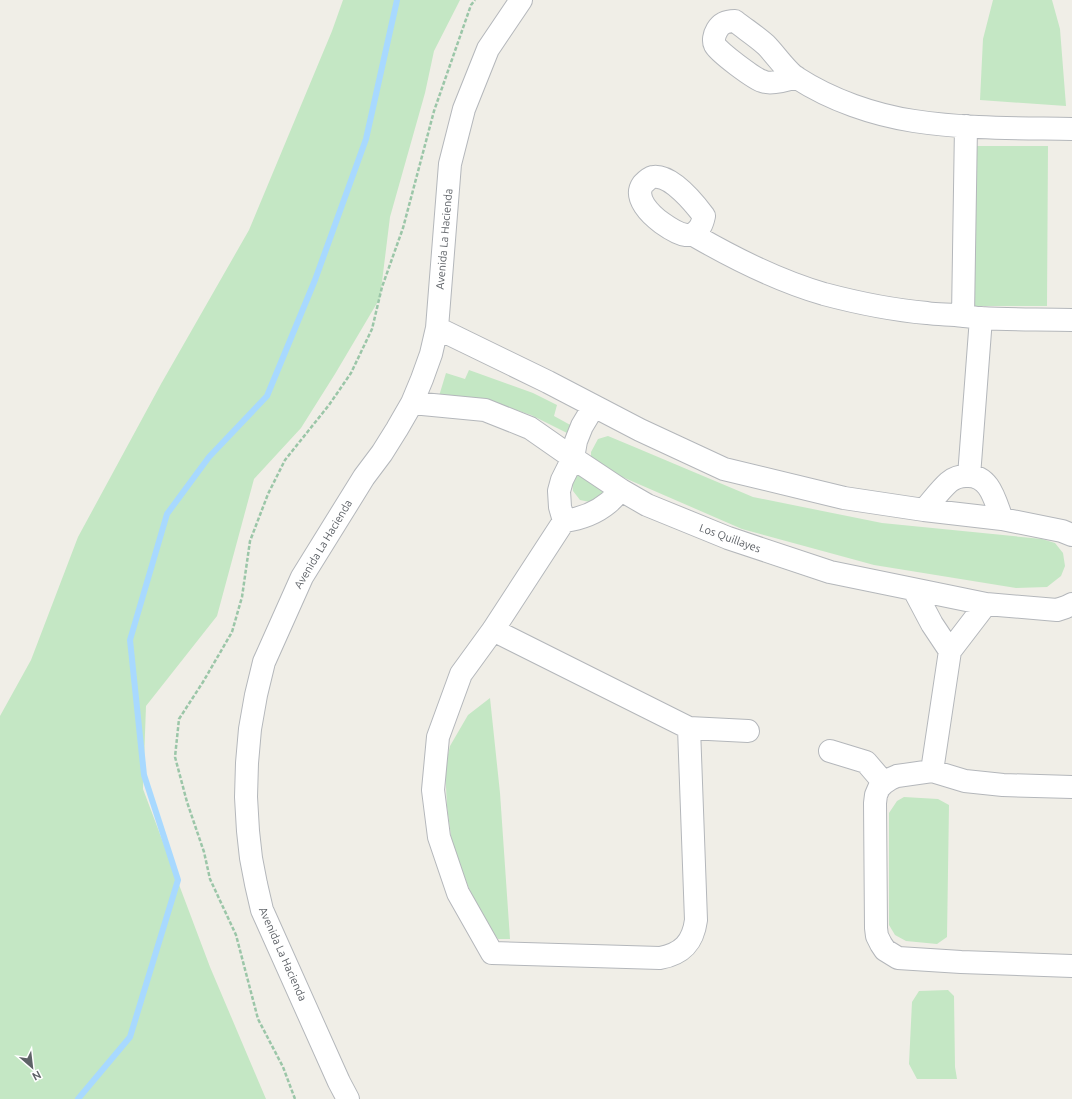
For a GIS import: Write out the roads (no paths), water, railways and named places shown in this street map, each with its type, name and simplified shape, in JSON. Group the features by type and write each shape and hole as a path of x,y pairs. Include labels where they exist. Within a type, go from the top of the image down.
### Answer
{"street":[{"name":"Avenida La Hacienda","path":"348,1099 262,910 256,884 248,831 246,797 247,756 250,729 264,662 302,576 364,477 398,429 412,403 422,379 431,354 437,328 450,164 464,109 488,49 521,0"},
{"path":"796,77 837,99 885,115 912,121 966,126 1072,129"},
{"path":"966,126 972,317 969,476"},
{"path":"693,234 724,252 788,282 857,302 928,314 1072,320"},
{"path":"437,328 640,430 724,468 844,498 924,510 1002,519 1062,531 1072,535"},
{"name":"Los Quillayes","path":"412,403 485,410 530,428 621,490 647,505 728,538 830,572 986,604 1058,610 1072,604"},
{"path":"564,521 560,507 559,491 562,480 573,458 576,441 582,426 594,406"},
{"path":"924,510 954,478 969,476 976,477 989,486 1002,519"},
{"path":"621,490 607,504 588,515 564,521 493,630 461,674 438,737 433,790 439,837 458,893 492,953 660,958 678,952 686,946 695,930 696,920 689,728"},
{"path":"914,590 932,624 950,651"},
{"path":"932,771 950,651 986,604"},
{"path":"493,630 689,728 748,731"},
{"path":"830,751 866,762 884,783"},
{"path":"1072,787 1003,785 965,781 932,771 897,776 890,779 879,788 875,803 877,936 885,950 898,958 1072,966"}],"waterway":[{"path":"78,1099 130,1037 178,880 144,775 130,640 167,514 209,457 267,396 315,280 366,139 397,0"}]}
